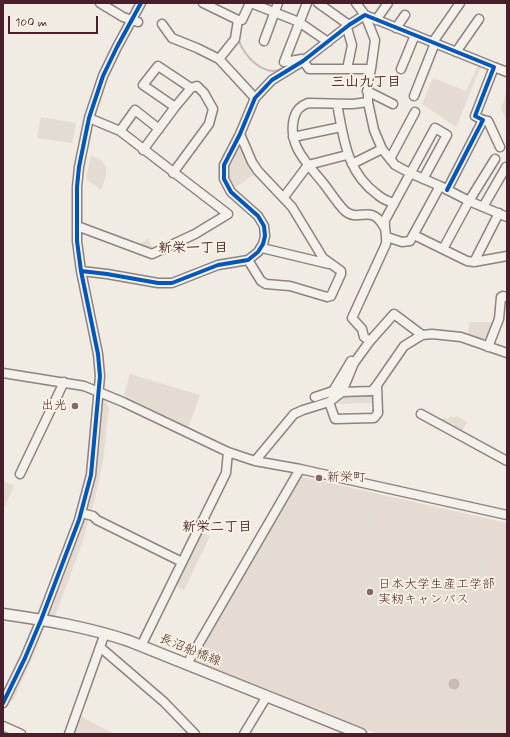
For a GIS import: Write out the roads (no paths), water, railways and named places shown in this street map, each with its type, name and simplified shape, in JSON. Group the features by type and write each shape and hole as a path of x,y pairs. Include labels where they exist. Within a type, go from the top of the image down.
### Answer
{"main road":[{"name":"長沼船橋線","path":"3,614 105,633 362,734"}],"street":[{"path":"100,3 123,17 135,20"},
{"path":"3,703 25,658 41,620 81,513 91,476 100,376 98,354 81,271 77,226 79,167 89,118 109,62 135,20 141,3"},
{"path":"203,3 238,20 242,20 250,3 299,22 328,42"},
{"path":"264,41 278,3"},
{"path":"307,3 284,62 299,59 303,61 309,69 371,69"},
{"path":"318,3 348,27 352,45 347,69"},
{"path":"356,3 365,15 375,40 367,90 374,130 382,149 395,165 469,201 505,215 474,262"},
{"path":"376,20 388,3"},
{"path":"414,96 434,43 460,3"},
{"path":"81,271 164,283 172,282 218,265 248,260 262,248 265,231 261,222 258,216 231,192 223,176 224,165 240,134 255,98 272,80 303,61 365,15"},
{"path":"365,15 507,72"},
{"path":"396,28 405,15"},
{"path":"456,52 479,18"},
{"path":"219,59 235,39 238,20"},
{"path":"162,24 172,38 219,59 255,98"},
{"path":"401,69 415,35"},
{"path":"175,107 143,85 158,66 191,88"},
{"path":"494,67 475,116 488,121 500,147"},
{"path":"143,150 191,88 197,86 204,93 213,109 209,124 173,173"},
{"path":"367,90 393,104"},
{"path":"368,102 353,104 308,103 302,105 295,115 292,125 293,138 297,149 346,212 358,215 371,214 380,220 384,227 387,237 386,244 352,318 362,329 364,337 370,341"},
{"path":"336,104 348,155 360,178 378,195 394,204"},
{"path":"120,132 136,110 159,129"},
{"path":"390,159 415,112"},
{"path":"77,226 152,254 195,234 228,214 120,132 89,118"},
{"path":"387,237 402,242 410,240 444,188 483,120"},
{"path":"293,138 341,127"},
{"path":"384,227 394,204 435,128 447,135 423,179"},
{"path":"240,134 252,162 258,171 284,197 298,215 323,258 340,271 341,274 331,296 327,297 290,286 266,284 261,281 248,260"},
{"path":"352,164 382,149"},
{"path":"284,197 308,165 348,155"},
{"path":"443,249 469,201 495,159"},
{"path":"483,207 506,167"},
{"path":"414,235 467,262 507,256"},
{"path":"262,248 331,265"},
{"path":"488,347 499,319 501,297 507,296"},
{"path":"255,461 294,414 329,402 342,392 354,363 370,341 394,314 422,335"},
{"path":"342,392 372,391 404,346 422,335 432,334 461,338 507,353"},
{"path":"315,397 333,391 358,350"},
{"path":"3,373 84,386 228,452 255,461 300,469 507,515"},
{"path":"20,474 64,382"},
{"path":"329,402 335,419 374,418 378,413 377,385"},
{"path":"421,414 507,460"},
{"path":"141,646 226,473 228,452"},
{"path":"187,664 300,469"},
{"path":"81,513 92,516 97,520 182,562"},
{"path":"68,734 105,633"},
{"path":"100,647 164,702 195,734"},
{"path":"245,734 267,696"},
{"path":"3,726 21,734"}],"waterway":[{"path":"238,38 244,51 255,64 262,68 276,71 284,68"}],"place":[{"name":"出光","path":"75,406"},
{"name":"新栄町","path":"319,478"},
{"name":"日本大学生産工学部 実籾キャンパス","path":"370,592"}],"district":[{"name":"三山九丁目","path":"366,83"},
{"name":"新栄一丁目","path":"193,249"},
{"name":"新栄二丁目","path":"217,528"}]}
